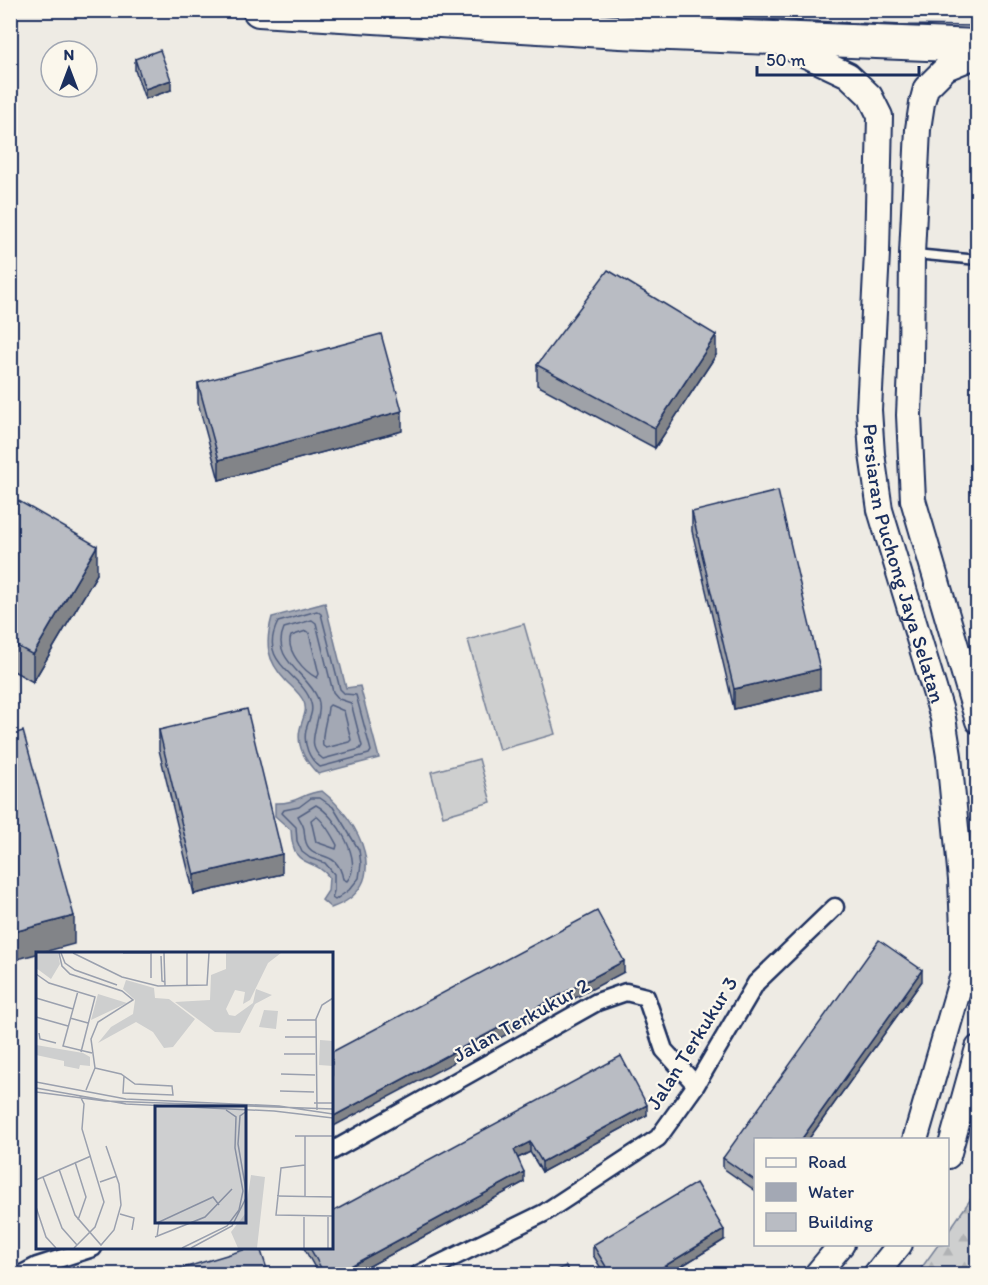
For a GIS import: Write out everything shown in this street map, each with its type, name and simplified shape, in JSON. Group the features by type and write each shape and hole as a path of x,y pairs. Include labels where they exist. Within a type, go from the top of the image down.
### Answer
{"highway":[{"path":"259,10 771,39 978,46"}],"main road":[{"name":"Persiaran Puchong Jaya Selatan","path":"771,39 848,75 870,96 880,116 877,254 869,410 872,454 880,510 943,718 961,880 963,974 916,1138"},
{"name":"Persiaran Puchong Jaya Selatan","path":"978,57 946,69 926,88 918,129 912,254 909,415 913,500 978,721"},
{"path":"877,254 912,254"},
{"path":"949,1152 978,1048"},
{"path":"817,1275 841,1246"},
{"path":"876,1275 899,1246"}],"street":[{"name":"Jalan Terkukur 3","path":"420,1275 544,1213 658,1138 696,1085 756,983 835,907"},
{"name":"Jalan Terkukur 2","path":"333,1150 597,1002 626,992 646,997 664,1050 696,1085"},
{"path":"22,1275 37,1266 90,1249"}],"lane":[{"path":"912,254 978,260"}],"green space":[{"path":"524,624 555,734 499,750 468,640"},
{"path":"479,759 491,802 443,816 431,772"},
{"path":"977,1190 977,1274 917,1274 937,1246 949,1246 949,1231"}],"water":[{"path":"325,603 346,688 360,686 379,758 318,774 306,759 299,742 305,712 304,702 274,666 269,651 268,635 272,617"},
{"path":"322,791 336,803 358,835 364,852 366,869 362,885 351,898 331,908 322,900 328,891 329,877 323,870 299,858 295,852 291,830 275,816 275,803 289,802"}],"building":[{"path":"160,50 171,80 145,89 135,59"},
{"path":"608,270 716,335 655,428 537,365"},
{"path":"381,334 402,411 219,460 198,383"},
{"path":"778,491 820,669 734,689 692,512"},
{"path":"10,496 97,546 33,655 10,642"},
{"path":"247,709 282,854 194,875 159,730"},
{"path":"23,731 74,916 10,933 10,735"},
{"path":"597,911 624,961 333,1116 333,1051"},
{"path":"879,940 922,970 802,1138 754,1138 754,1180 723,1158"},
{"path":"621,1056 647,1105 542,1162 530,1142 514,1150 524,1172 334,1275 325,1275 311,1249 333,1249 333,1211"},
{"path":"696,1183 724,1230 650,1275 611,1275 593,1245"},
{"path":"247,1249 260,1249 269,1275 160,1275"},
{"path":"566,1266 570,1275 546,1275"}],"tram line":[{"path":"561,10 903,25 978,26"},
{"path":"870,10 978,13"}]}
